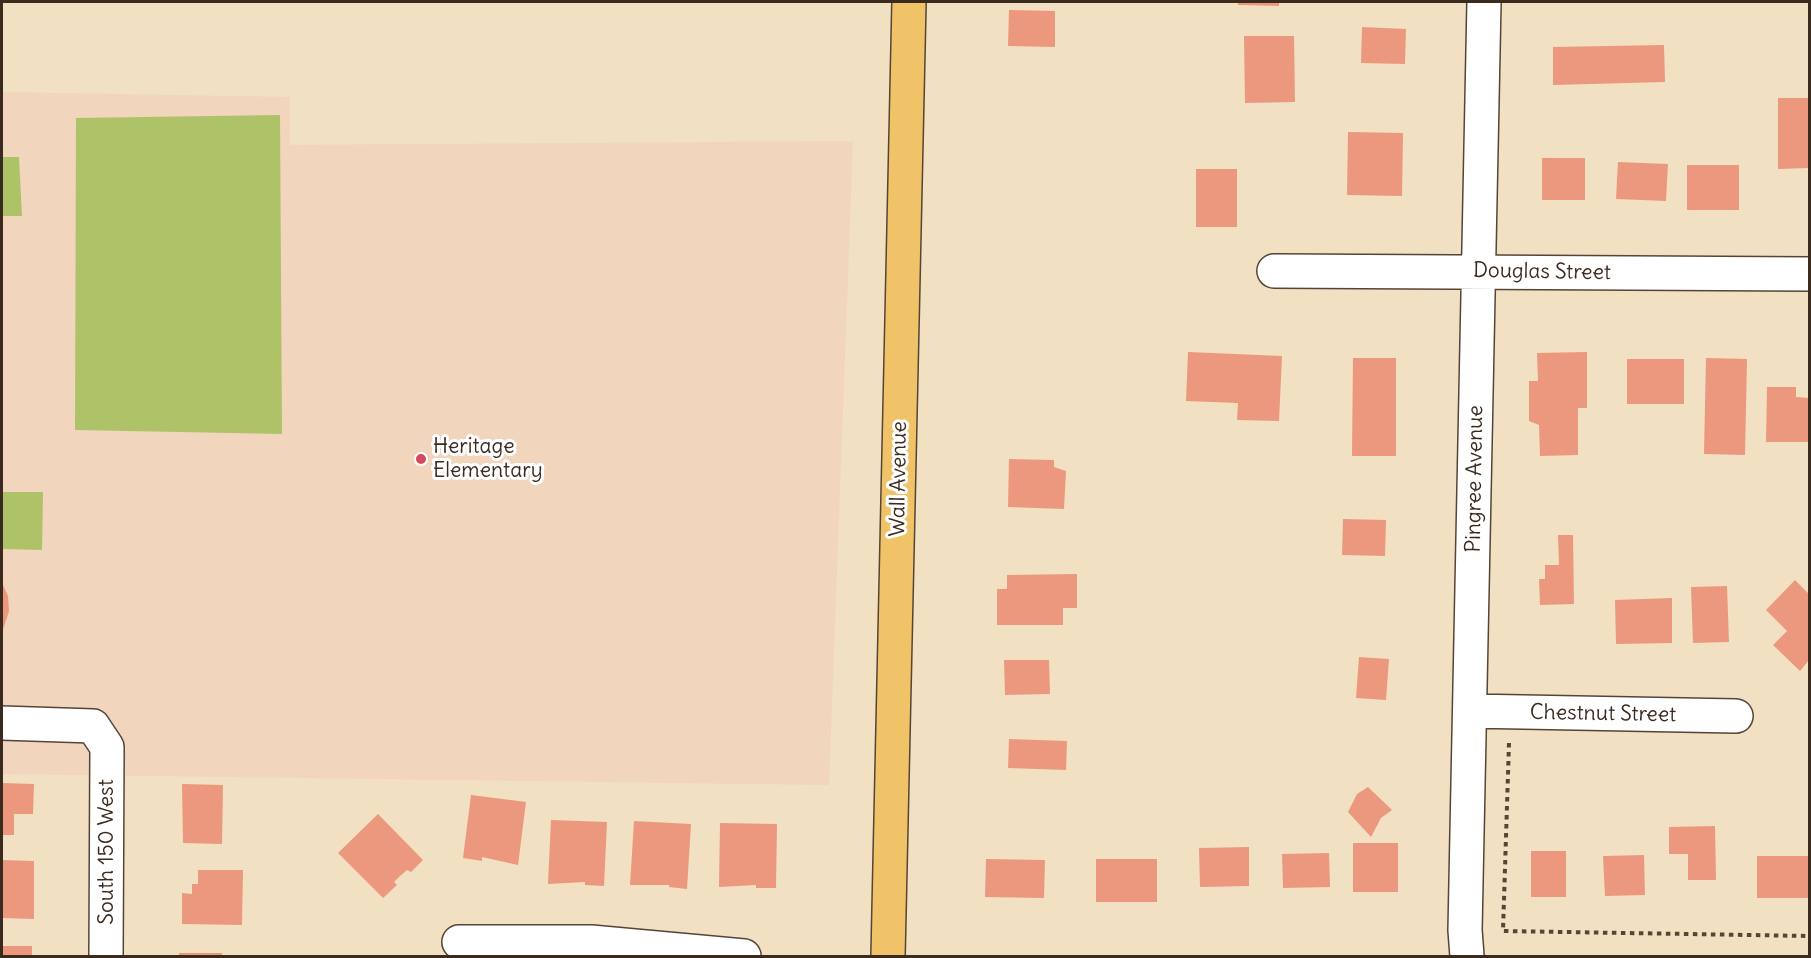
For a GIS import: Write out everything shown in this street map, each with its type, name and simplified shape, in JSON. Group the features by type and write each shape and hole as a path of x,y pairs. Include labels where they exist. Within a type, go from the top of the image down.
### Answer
{"main road":[{"name":"Wall Avenue","path":"888,957 909,2"}],"street":[{"name":"Pingree Avenue","path":"1467,957 1465,930 1484,2"},
{"name":"Douglas Street","path":"1274,271 1809,274"},
{"name":"Chestnut Street","path":"1470,711 1736,716"},
{"name":"South 150 West","path":"2,723 93,726 107,747 106,957"},
{"path":"459,942 591,942 744,957"}],"path":[{"path":"1509,742 1503,931 1809,936"}],"shaded area":[{"name":"Heritage Elementary","path":"2,92 290,97 290,145 853,141 829,785 2,774"}],"green space":[{"path":"280,115 282,434 75,430 76,118"},
{"path":"2,157 19,157 22,216 2,216"},
{"path":"2,492 43,492 42,550 2,549"}],"building":[{"path":"1238,2 1279,2 1279,6 1238,5"},
{"path":"1009,10 1055,11 1055,47 1008,46"},
{"path":"1362,27 1406,29 1405,64 1361,63"},
{"path":"1244,36 1294,36 1295,102 1245,103"},
{"path":"1664,45 1665,82 1553,85 1553,47"},
{"path":"1778,98 1809,98 1809,168 1778,169"},
{"path":"1348,132 1403,133 1402,196 1347,195"},
{"path":"1542,158 1585,158 1585,200 1542,200"},
{"path":"1618,162 1668,164 1666,201 1616,199"},
{"path":"1687,165 1739,165 1739,210 1687,210"},
{"path":"1196,169 1237,169 1237,227 1196,227"},
{"path":"1188,352 1282,356 1279,421 1237,420 1238,403 1186,401"},
{"path":"1587,352 1587,408 1578,408 1578,455 1540,456 1539,425 1529,421 1529,381 1538,381 1537,353"},
{"path":"1353,358 1396,358 1396,456 1352,456"},
{"path":"1706,358 1747,359 1745,455 1704,454"},
{"path":"1627,359 1684,359 1684,404 1627,404"},
{"path":"1767,387 1796,387 1796,397 1809,398 1809,442 1766,442"},
{"path":"1009,459 1054,460 1054,467 1066,471 1064,509 1008,507"},
{"path":"1343,519 1386,520 1385,556 1342,555"},
{"path":"1558,535 1573,535 1574,604 1540,605 1539,579 1545,579 1545,565 1559,565"},
{"path":"1077,574 1077,608 1063,608 1063,625 997,625 997,589 1007,589 1007,575"},
{"path":"1795,580 1809,594 1809,660 1800,671 1773,645 1787,631 1766,610"},
{"path":"2,583 8,596 9,611 2,633"},
{"path":"1727,586 1729,642 1693,643 1691,587"},
{"path":"1672,598 1672,643 1616,644 1615,600"},
{"path":"1359,657 1389,659 1386,700 1356,698"},
{"path":"1004,660 1049,660 1050,694 1005,695"},
{"path":"1009,739 1067,741 1066,770 1008,768"},
{"path":"2,783 34,784 33,814 14,814 14,835 2,835"},
{"path":"182,784 223,785 222,844 183,843"},
{"path":"1368,787 1392,810 1381,818 1371,837 1348,812 1357,794"},
{"path":"471,795 526,802 518,865 482,857 482,861 463,858"},
{"path":"378,814 423,860 411,872 407,870 400,876 394,882 397,885 383,898 338,853"},
{"path":"551,820 607,822 604,886 585,885 585,882 548,884"},
{"path":"634,821 691,824 687,889 669,887 669,885 630,885"},
{"path":"720,823 777,824 776,888 756,888 756,885 719,887"},
{"path":"1715,826 1716,880 1688,880 1688,854 1669,854 1669,827"},
{"path":"1353,843 1398,843 1398,892 1353,892"},
{"path":"1249,847 1249,886 1200,887 1199,848"},
{"path":"1531,851 1566,851 1566,897 1531,897"},
{"path":"1329,853 1330,887 1283,888 1282,854"},
{"path":"1644,855 1645,895 1605,896 1603,856"},
{"path":"1757,856 1809,856 1809,898 1757,898"},
{"path":"986,859 1045,860 1044,898 985,897"},
{"path":"1096,859 1157,859 1157,902 1096,902"},
{"path":"2,860 34,861 34,919 2,918"},
{"path":"198,870 243,870 242,925 182,924 182,893 192,894 192,884 198,884"},
{"path":"2,946 32,946 32,956 2,956"},
{"path":"179,953 222,953 222,956 179,956"}],"place":[{"name":"Heritage Elementary","path":"421,459"}]}
